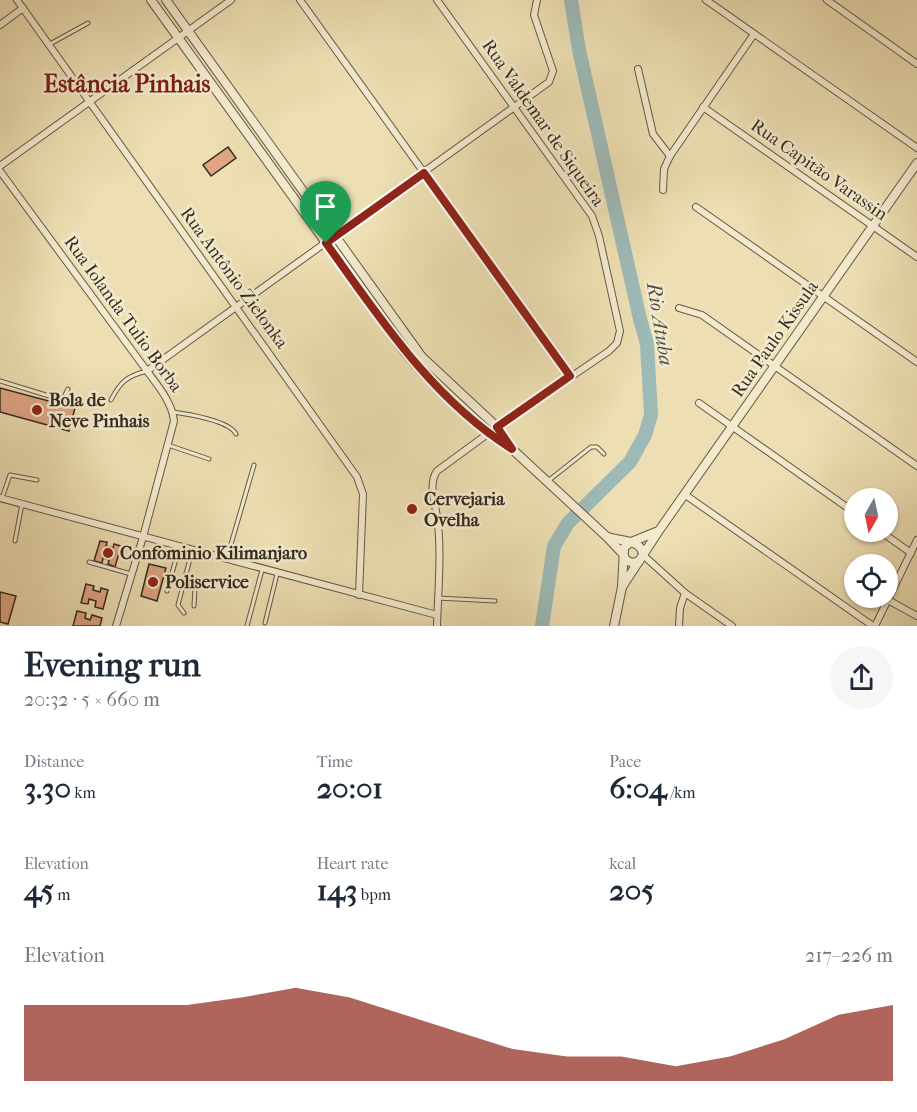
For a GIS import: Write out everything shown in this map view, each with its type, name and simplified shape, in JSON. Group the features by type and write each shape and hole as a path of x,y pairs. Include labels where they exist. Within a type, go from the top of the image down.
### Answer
{"street":[{"name":"Rua Antônio Zielonka","path":"17,0 357,477 363,494 359,595"},
{"path":"151,0 414,364 488,434 512,449"},
{"path":"166,0 422,357 497,427 512,449 603,534 629,562 641,558"},
{"path":"0,168 177,37 231,0"},
{"path":"300,0 570,376 437,471 434,476 433,490 438,525 437,626"},
{"name":"Rua Valdemar de Siqueira","path":"437,0 592,216 599,236 620,331 617,342 609,351 570,376"},
{"path":"147,371 549,82 553,71 534,15 537,0"},
{"path":"706,0 917,148"},
{"path":"827,0 917,64"},
{"path":"0,25 23,8"},
{"path":"663,190 664,169 670,156 754,34"},
{"path":"638,69 653,134 670,156"},
{"name":"Rua Capitão Varassin","path":"703,107 917,257"},
{"name":"Rua Paulo Kissula","path":"622,587 684,494 917,163"},
{"name":"Rua Iolanda Tulio Borba","path":"0,168 169,402 173,412 174,421 118,626"},
{"path":"696,207 917,362"},
{"path":"679,308 702,315 917,466"},
{"path":"699,403 844,505"},
{"path":"684,494 874,626 884,608"},
{"path":"1,499 437,615"},
{"path":"623,554 624,548 658,532"},
{"path":"603,534 641,546 641,558"},
{"path":"898,580 917,540"},
{"path":"896,542 911,553"},
{"name":"Rua Paulo Kissula","path":"614,626 622,587 623,554"},
{"path":"641,558 732,626"},
{"path":"679,626 680,608 685,593"},
{"path":"898,606 917,616"}],"lane":[{"path":"49,44 88,23"},
{"path":"111,400 117,389 130,376 147,371"},
{"path":"0,381 60,399 64,397 68,389"},
{"path":"173,412 221,423 232,428 236,434"},
{"path":"167,445 208,459"},
{"path":"546,482 591,447 597,447 604,454"},
{"path":"226,560 254,465"},
{"path":"1,499 10,475 37,480"},
{"path":"15,541 22,504"},
{"path":"167,591 179,548"},
{"path":"184,613 178,605 192,551"},
{"path":"89,562 131,574"},
{"path":"248,626 262,570"},
{"path":"186,573 195,587 194,606"},
{"path":"265,623 277,574"},
{"path":"437,598 495,601"}],"building":[{"path":"228,147 236,158 211,176 203,165"},
{"name":"Bola de Neve Pinhais","path":"0,388 75,408 69,431 0,412"},
{"name":"Confominio Kilimanjaro","path":"100,541 107,542 106,546 113,548 114,544 121,546 115,567 108,564 109,560 103,558 102,563 94,561"},
{"name":"Poliservice","path":"149,564 166,568 157,601 141,596"},
{"path":"86,584 94,586 93,590 100,592 101,588 108,590 103,609 95,607 96,601 89,599 88,604 81,603"},
{"path":"0,592 16,596 8,624 0,622"},
{"path":"77,611 86,613 85,618 90,620 92,615 102,618 100,626 73,626"}],"waterway":[{"name":"Rio Atuba","path":"542,626 554,546 568,523 630,462 645,435 651,415 647,344 579,50 571,0"}],"place":[{"name":"Bola de Neve Pinhais","path":"37,410"},
{"name":"Cervejaria Ovelha","path":"412,509"},
{"name":"Confominio Kilimanjaro","path":"108,553"},
{"name":"Poliservice","path":"153,582"}],"district":[{"name":"Estância Pinhais","path":"127,84"}],"route":[{"path":"424,173 570,376 497,427 512,449 488,434 414,364 326,243 424,173"}]}
